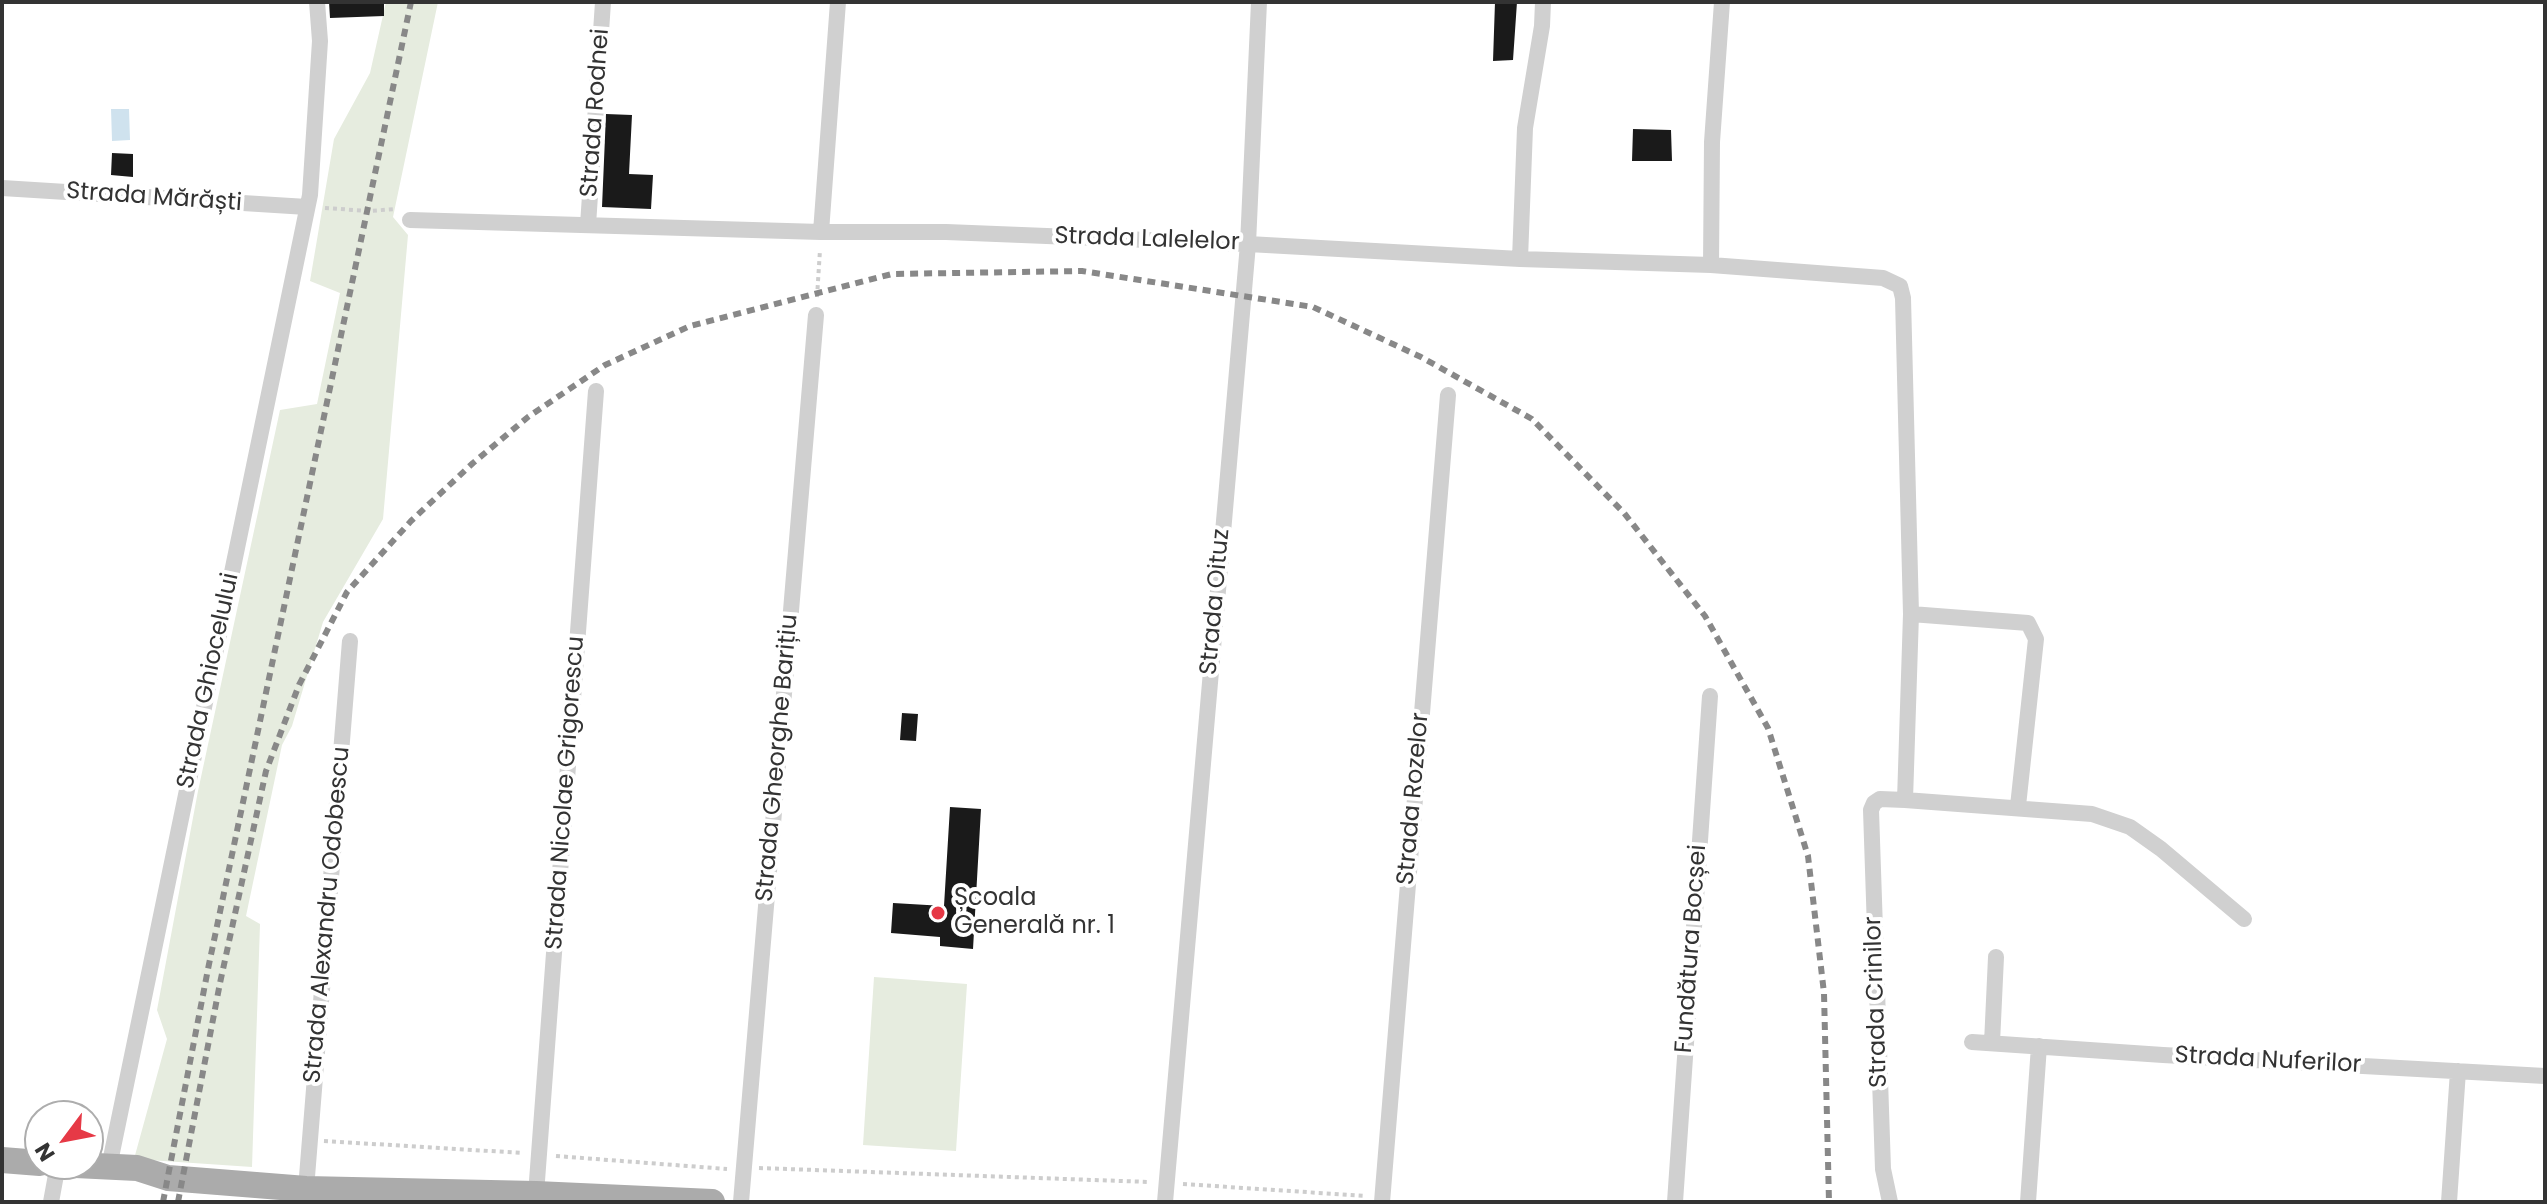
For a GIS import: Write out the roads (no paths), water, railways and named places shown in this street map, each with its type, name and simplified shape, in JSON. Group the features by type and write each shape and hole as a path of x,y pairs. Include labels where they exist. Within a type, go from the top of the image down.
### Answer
{"main road":[{"path":"2,1160 24,1162"},
{"path":"104,1167 137,1168 168,1178 257,1194 306,1189 712,1202"}],"street":[{"name":"Strada Ghiocelului","path":"109,1167 308,201 320,41 317,2"},
{"name":"Strada Rodnei","path":"588,225 603,2"},
{"path":"821,232 838,2"},
{"name":"Strada Oituz","path":"1165,1202 1248,244 1259,2"},
{"path":"1520,259 1525,128 1542,26 1543,2"},
{"path":"1711,265 1712,142 1722,2"},
{"name":"Strada Mărăști","path":"2,188 308,201"},
{"name":"Strada Lalelelor","path":"410,220 821,232 946,232 1711,265 1883,278 1900,286 1903,298 1911,614"},
{"name":"Strada Gheorghe Barițiu","path":"741,1202 816,315"},
{"name":"Strada Nicolae Grigorescu","path":"536,1194 596,391"},
{"name":"Strada Rozelor","path":"1382,1200 1448,395"},
{"path":"2018,806 2036,639 2028,623 1911,614 1905,800 2018,806 2092,814 2130,827 2244,919"},
{"name":"Strada Alexandru Odobescu","path":"306,1189 350,641"},
{"name":"Fundătura Bocșei","path":"1675,1202 1710,696"},
{"name":"Strada Crinilor","path":"1890,1202 1883,1169 1871,810 1880,799 1905,800"},
{"path":"1992,1043 1996,957"},
{"name":"Strada Nuferilor","path":"1972,1042 2545,1076"},
{"path":"2028,1202 2039,1046"},
{"path":"2449,1202 2458,1071"},
{"path":"51,1202 54,1180"}],"water":[{"path":"111,109 129,109 130,140 112,141"}],"railway":[{"path":"163,1202 208,969 411,2"},
{"path":"178,1202 220,983 266,771 299,685 347,592 411,521 528,417 605,365 690,326 892,274 1082,271 1313,307 1421,357 1532,419 1624,513 1705,616 1768,728 1808,856 1824,993 1829,1202"}],"place":[{"name":"Școala Generală nr. 1","path":"938,913"}]}
